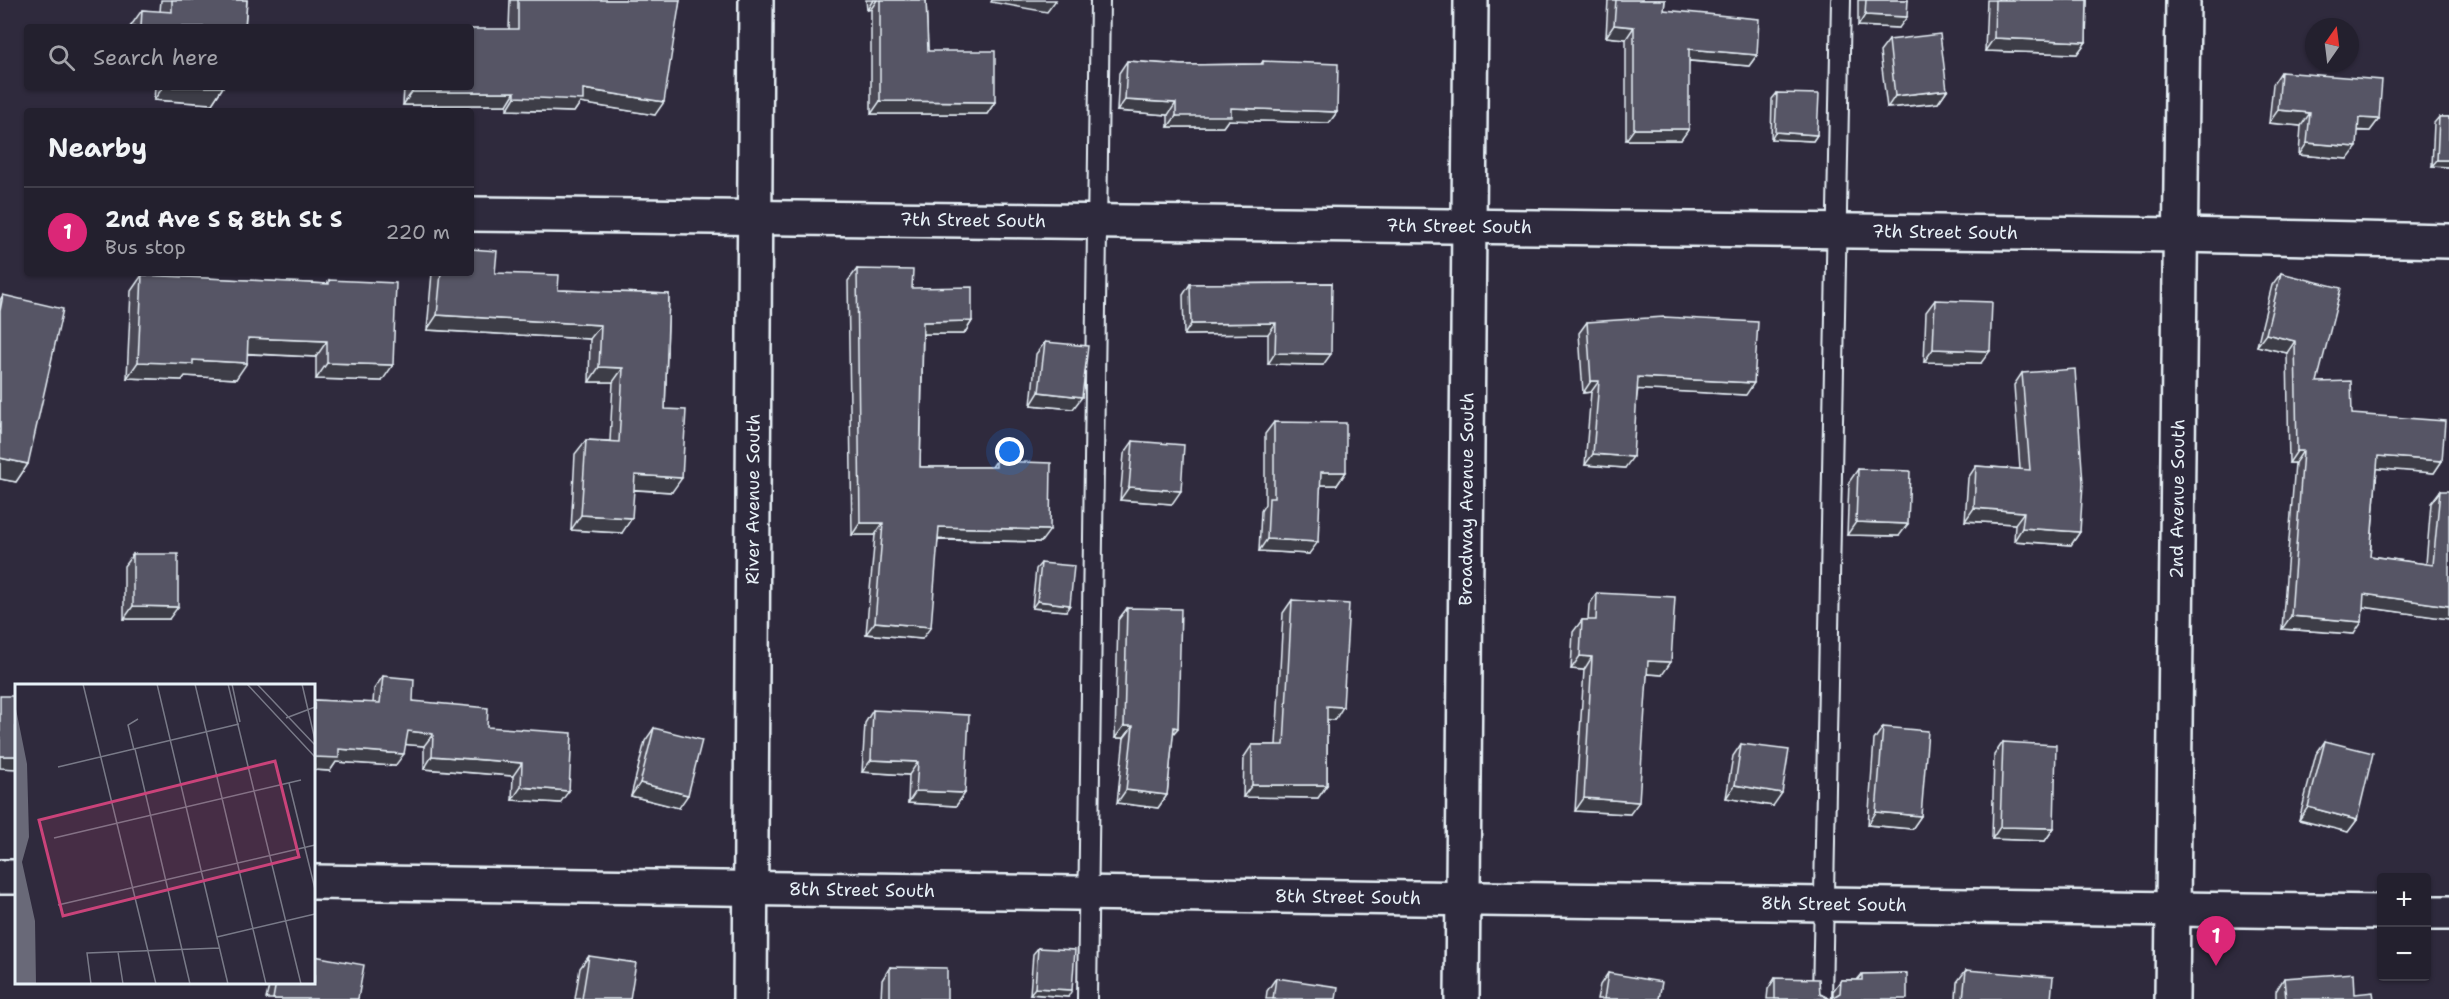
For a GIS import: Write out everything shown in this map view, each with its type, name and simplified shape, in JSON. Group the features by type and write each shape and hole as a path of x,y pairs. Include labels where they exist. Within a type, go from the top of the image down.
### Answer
{"street":[{"name":"River Avenue South","path":"750,999 756,0"},
{"name":"Broadway Avenue South","path":"1462,999 1471,0"},
{"name":"2nd Avenue South","path":"2172,999 2183,0"},
{"name":"7th Street South","path":"474,214 2180,235 2449,241"},
{"name":"8th Street South","path":"315,882 2377,912"},
{"path":"2431,913 2449,913"}],"lane":[{"path":"1087,999 1100,0"},
{"path":"1822,999 1841,0"}],"building":[{"path":"172,0 247,0 245,24 141,24 142,10 172,12"},
{"path":"518,0 680,0 664,102 583,89 583,100 515,97 515,92 412,92 412,90 474,90 474,29 518,29"},
{"path":"880,0 926,0 928,51 995,51 995,102 880,101"},
{"path":"1616,0 1665,0 1664,10 1759,19 1757,55 1689,49 1689,129 1634,129 1634,27 1614,25"},
{"path":"1866,0 1908,0 1907,17 1865,15"},
{"path":"1995,0 2087,0 2086,42 1994,38"},
{"path":"1940,34 1947,90 1895,96 1889,40"},
{"path":"1127,61 1183,65 1263,64 1263,61 1338,64 1337,112 1231,108 1231,116 1176,116 1176,103 1125,100"},
{"path":"2281,72 2382,80 2379,119 2359,118 2357,147 2307,143 2310,113 2278,110"},
{"path":"1777,93 1819,94 1817,135 1775,132"},
{"path":"2439,117 2449,117 2449,160 2437,160"},
{"path":"474,249 497,251 495,273 559,275 558,290 669,294 665,409 686,410 682,478 635,475 632,518 581,515 586,440 619,442 623,368 599,367 601,325 437,315 441,276 474,276"},
{"path":"857,269 913,270 912,288 972,287 972,321 923,322 920,467 996,467 996,461 1051,463 1050,530 939,527 931,627 875,622 883,523 860,523"},
{"path":"2281,273 2341,288 2317,382 2351,381 2352,414 2445,421 2442,461 2378,456 2370,556 2433,565 2440,491 2449,491 2449,606 2364,594 2362,622 2291,616 2303,451 2297,451 2295,341 2266,334"},
{"path":"142,276 329,284 329,280 396,283 393,365 327,363 327,341 248,338 247,363 193,360 193,364 138,362"},
{"path":"1332,283 1331,354 1275,353 1276,323 1191,324 1190,284"},
{"path":"3,295 63,309 28,464 0,458 0,311"},
{"path":"1935,300 1992,302 1990,351 1933,349"},
{"path":"1664,317 1758,322 1754,383 1638,377 1633,457 1593,454 1599,381 1591,381 1587,322"},
{"path":"1045,342 1088,346 1082,397 1039,392"},
{"path":"2075,369 2083,483 2080,532 2022,528 2024,512 1974,508 1976,466 2030,470 2022,373"},
{"path":"1274,422 1346,423 1346,472 1321,472 1318,542 1267,539 1269,498 1274,498"},
{"path":"1133,441 1184,445 1181,491 1129,487"},
{"path":"1858,469 1910,471 1908,524 1856,522"},
{"path":"133,554 178,554 178,607 133,606"},
{"path":"1041,563 1074,566 1070,605 1037,601"},
{"path":"1597,593 1675,597 1671,662 1648,661 1639,802 1584,798 1592,657 1580,656 1582,620 1596,620"},
{"path":"1292,600 1349,604 1343,707 1327,706 1327,785 1252,785 1252,745 1284,745"},
{"path":"1127,608 1181,609 1178,728 1174,727 1167,795 1126,790 1133,726 1124,726"},
{"path":"383,676 414,679 413,701 488,708 487,727 572,733 569,791 521,787 522,763 432,756 433,734 408,731 404,754 339,749 339,758 315,757 315,700 380,703"},
{"path":"0,696 15,696 15,756 0,756"},
{"path":"873,710 969,715 965,793 916,791 918,762 871,760"},
{"path":"1883,727 1928,731 1921,816 1876,812"},
{"path":"654,728 702,740 688,795 640,783"},
{"path":"2325,741 2373,753 2357,820 2308,807"},
{"path":"2003,742 2056,745 2054,828 2000,827"},
{"path":"1741,744 1789,750 1782,793 1735,785"},
{"path":"1038,948 1075,950 1072,990 1035,988"},
{"path":"315,956 364,965 358,999 273,999 276,984 315,984"},
{"path":"589,956 636,963 630,999 582,999"},
{"path":"890,967 947,968 947,999 890,999"},
{"path":"1966,970 2053,977 2051,999 1963,999"},
{"path":"1608,973 1662,982 1659,999 1604,999"},
{"path":"1907,973 1907,999 1830,999 1840,993 1841,980 1862,980 1862,974"},
{"path":"2354,973 2355,994 2373,992 2374,999 2286,999 2284,978"},
{"path":"1276,978 1338,987 1336,999 1273,999"},
{"path":"1775,978 1819,979 1820,994 1830,999 1775,999"}],"place":[{"name":"2nd Ave S & 8th St S","path":"2216,966"}]}
